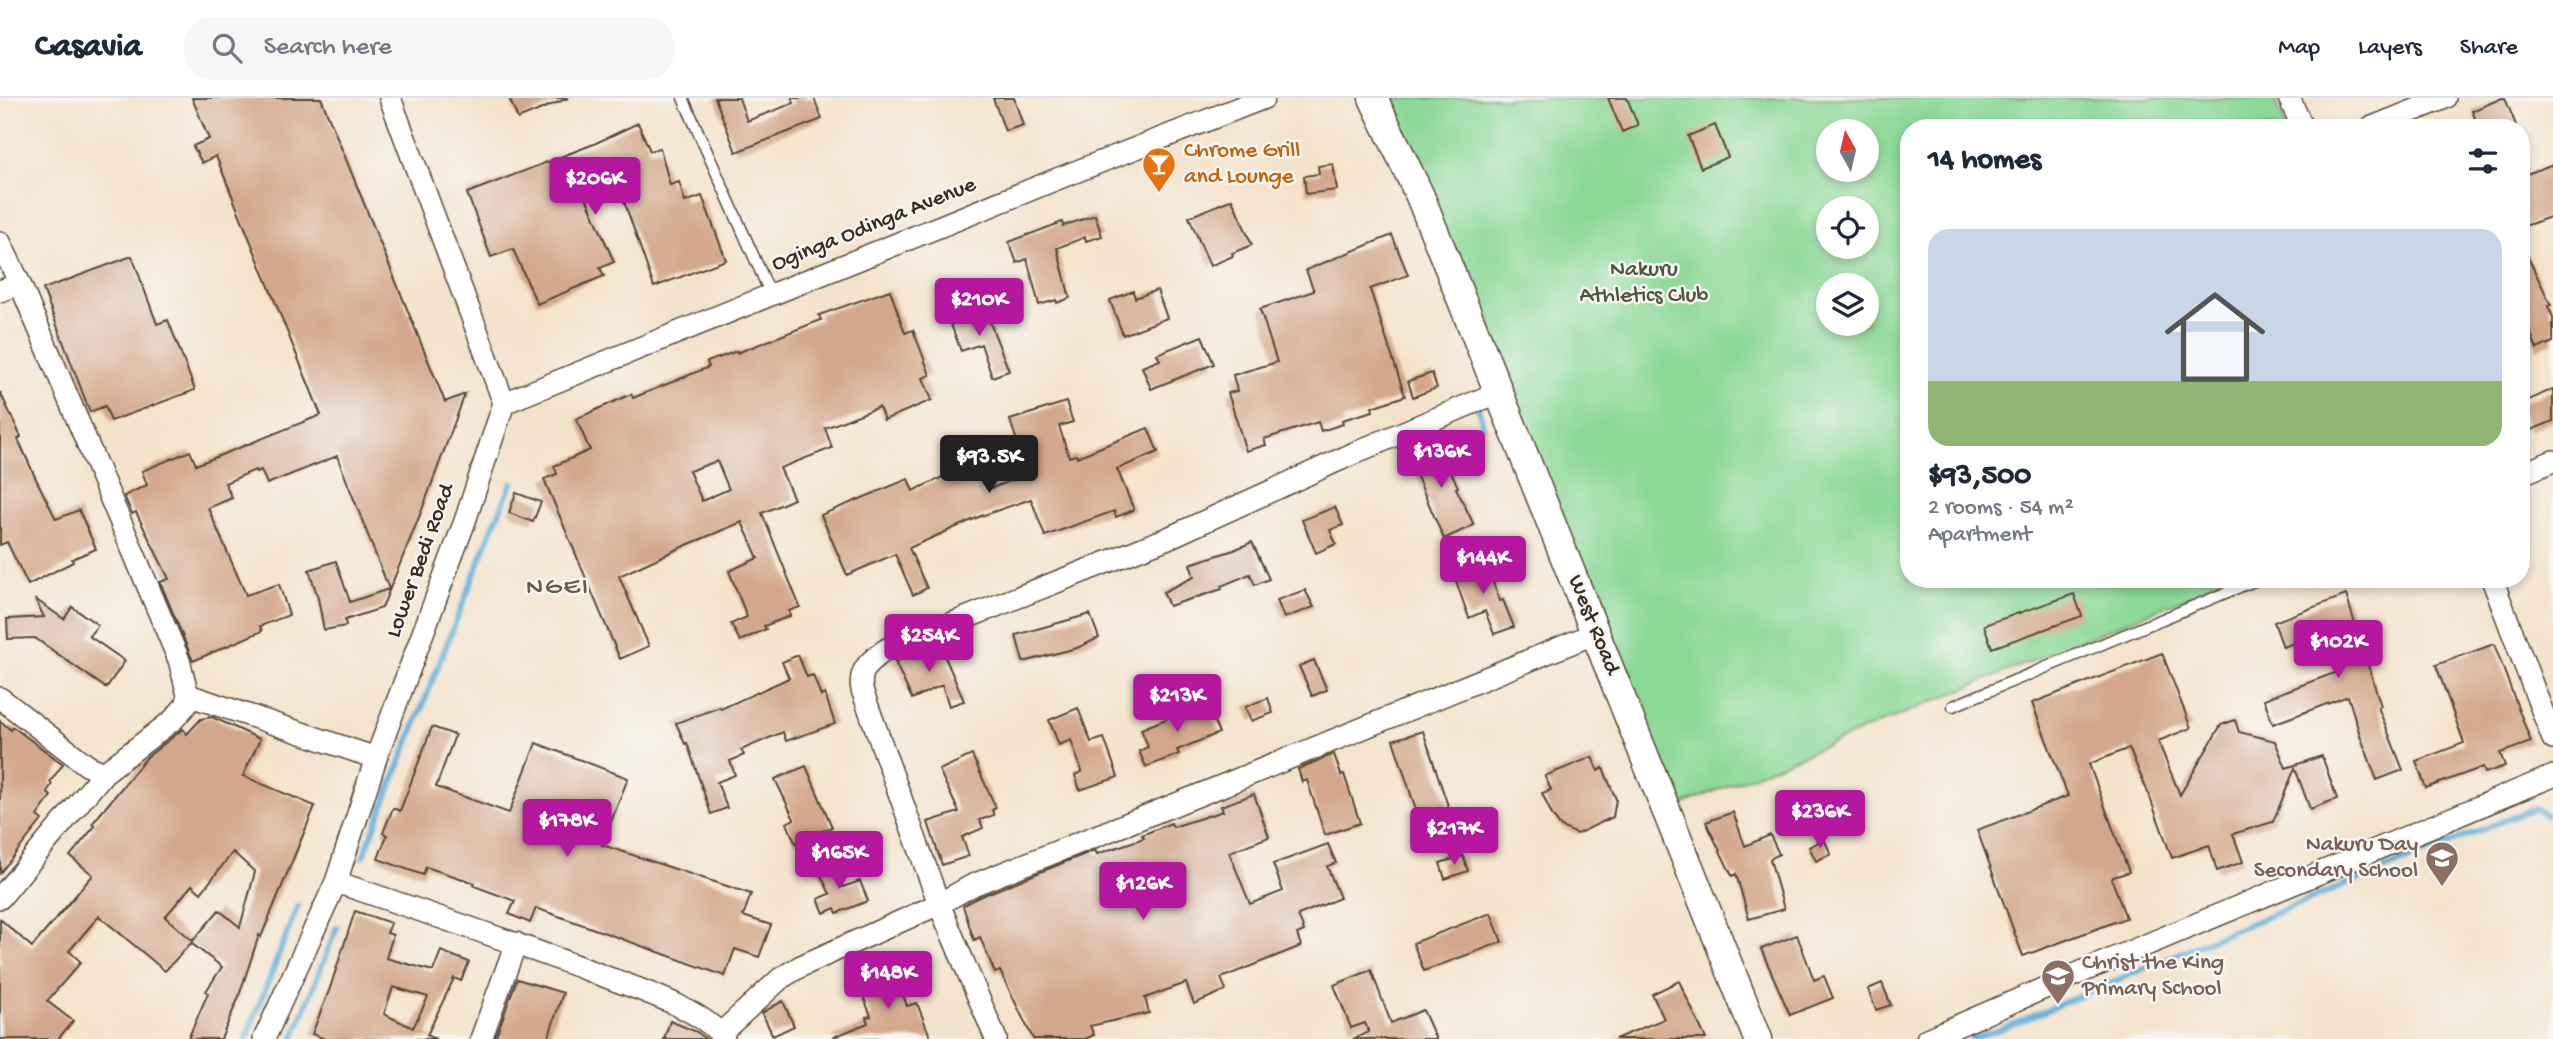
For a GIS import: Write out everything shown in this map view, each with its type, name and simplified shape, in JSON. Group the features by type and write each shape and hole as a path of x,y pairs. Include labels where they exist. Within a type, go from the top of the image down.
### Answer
{"street":[{"path":"390,98 504,403"},
{"name":"Oginga Odinga Avenue","path":"504,403 1056,179 1264,98"},
{"name":"West Road","path":"1373,98 1420,196 1758,1039"},
{"path":"2289,98 2299,119"},
{"path":"2392,119 2445,98"},
{"path":"0,242 179,660 188,695 187,704 173,720 104,773 0,898"},
{"path":"0,291 20,284"},
{"path":"996,1039 939,904 862,690 860,680 869,662 887,649 1168,538 1499,391"},
{"name":"Lower Bedi Road","path":"264,1039 336,882 376,758 465,522 504,403"},
{"path":"2530,471 2553,461"},
{"path":"2495,588 2553,738"},
{"path":"336,882 516,943 689,1010 723,1036 758,998 791,972 939,904 973,884 1227,784 1596,633"},
{"path":"188,695 376,758"},
{"path":"0,698 88,766 104,773"},
{"path":"1927,1039 2553,776"},
{"path":"481,1039 516,943"}],"lane":[{"path":"683,98 771,295"},
{"path":"1953,706 2237,588"}],"green space":[{"name":"Nakuru Athletics Club","path":"1366,98 2274,98 2283,119 1900,119 1900,588 2209,588 1667,811"}],"building":[{"path":"192,98 321,98 445,402 465,394 382,608 345,620 346,626 324,630 309,570 336,561 350,602 389,589 337,456 267,484 261,470 225,483 232,498 208,508 246,595 279,584 289,615 260,626 262,631 193,661 160,582 169,579 136,512 132,514 124,496 147,485 142,471 190,451 196,465 321,415 216,156 202,163 193,146 209,139"},
{"path":"509,98 568,98 518,119"},
{"path":"715,98 739,98 747,121 794,103 792,98 814,98 822,119 736,152"},
{"path":"993,98 1014,98 1023,125 1005,131"},
{"path":"1608,98 1627,98 1638,125 1622,132"},
{"path":"2505,98 2513,119 2475,119 2472,111"},
{"path":"638,123 650,151 660,148 670,185 679,182 685,202 702,196 726,260 654,287 617,181 585,195 614,262 600,268 604,276 537,304 513,249 491,257 467,193 594,144"},
{"path":"1715,125 1728,157 1701,168 1688,136"},
{"path":"1333,164 1337,190 1306,194 1304,176 1319,174 1318,166"},
{"path":"2553,164 2553,216 2530,224 2530,173"},
{"path":"1232,199 1252,245 1210,266 1189,217"},
{"path":"1095,215 1102,236 1086,241 1085,237 1057,248 1070,298 1039,305 1027,259 1017,263 1009,242 1062,222 1063,226"},
{"path":"1392,235 1408,275 1370,289 1405,396 1372,407 1373,411 1342,420 1343,424 1321,431 1318,422 1264,439 1266,445 1246,451 1228,393 1237,391 1233,375 1277,362 1260,309 1314,291 1306,270"},
{"path":"132,256 157,324 168,320 195,390 111,421 105,406 90,412 43,289"},
{"path":"2530,262 2551,305 2548,306 2553,317 2553,342 2537,349 2530,332"},
{"path":"890,290 905,333 913,330 920,348 930,375 923,378 932,400 884,420 879,407 825,428 832,448 780,468 794,499 762,513 800,607 789,611 790,616 764,626 766,629 740,641 731,624 747,617 729,571 758,558 742,522 619,576 649,646 620,659 544,479 557,474 554,466 590,450 576,419 631,394 633,398 709,367 707,362 821,320 819,315","holes":["717,461 729,489 702,501 689,471"]},
{"path":"1157,290 1167,318 1123,335 1110,300 1133,291 1135,298"},
{"path":"983,305 1009,371 992,377 981,344 961,351 949,319"},
{"path":"1202,336 1214,364 1151,389 1142,367 1160,360 1157,354"},
{"path":"1432,373 1437,388 1413,397 1408,381"},
{"path":"2553,389 2553,421 2530,431 2530,399"},
{"path":"0,392 21,437 18,439 56,519 79,510 96,549 72,559 73,562 28,585 7,542 0,545"},
{"path":"1066,402 1073,422 1059,426 1069,457 1077,457 1148,428 1158,452 1117,469 1134,510 1116,517 1114,511 1045,536 1031,499 981,516 909,548 927,588 913,595 895,554 847,575 821,515 908,479 913,491 947,475 943,464 976,452 989,489 1022,477 1017,466 1024,463 1010,420"},
{"path":"1438,442 1474,525 1444,539 1408,456"},
{"path":"516,493 541,502 533,522 509,513"},
{"path":"1335,507 1343,525 1330,530 1336,544 1316,553 1302,520"},
{"path":"1252,542 1269,579 1255,585 1250,574 1221,586 1222,589 1169,606 1163,592 1194,577 1190,564"},
{"path":"1485,561 1500,601 1503,600 1514,627 1494,634 1485,611 1469,618 1453,573"},
{"path":"1305,590 1314,607 1284,618 1277,600"},
{"path":"2074,594 2082,616 1992,648 1984,625"},
{"path":"2346,595 2381,706 2378,707 2403,770 2377,780 2348,696 2273,724 2264,699 2340,671 2327,631 2283,647 2274,622"},
{"path":"35,599 64,619 72,607 98,625 89,636 125,661 106,688 35,638 8,639 7,619 44,617"},
{"path":"1090,614 1099,638 1077,648 1023,662 1016,635"},
{"path":"939,643 964,701 949,706 942,685 912,699 895,662"},
{"path":"2494,644 2531,742 2500,753 2505,766 2485,773 2483,767 2426,788 2416,761 2464,743 2436,665"},
{"path":"2162,653 2191,728 2158,741 2180,795 2221,725 2235,720 2239,732 2275,741 2286,768 2322,756 2337,799 2310,809 2295,768 2273,822 2233,834 2243,862 2217,871 2209,845 2172,858 2129,748 2089,764 2129,872 2113,877 2112,880 2126,918 2023,956 1977,830 2068,796 2032,703"},
{"path":"798,655 807,677 813,675 821,696 825,694 835,724 786,741 783,732 741,750 744,755 730,761 735,775 717,782 727,808 711,814 687,743 685,744 676,723 720,707 721,709 789,678 782,662"},
{"path":"1314,660 1327,690 1312,696 1299,666"},
{"path":"1268,698 1273,713 1251,721 1245,707"},
{"path":"1206,703 1219,733 1177,750 1179,754 1146,767 1139,751 1148,747 1141,729"},
{"path":"1078,708 1091,742 1104,738 1118,777 1080,790 1075,775 1082,772 1071,740 1059,745 1049,720"},
{"path":"212,717 260,739 243,776 315,806 261,937 259,935 238,999 221,1039 188,1039 208,993 206,991 222,967 191,943 165,971 99,916 69,951 81,962 47,1001 73,1021 58,1039 0,1039 0,919 32,947 93,875 70,856 95,826 92,824 147,757 183,729 187,734 201,719","holes":["233,852 255,872 240,927 219,910 193,941 165,917 192,885 201,893"]},
{"path":"0,721 11,730 13,727 63,764 50,782 52,784 47,792 51,796 37,816 42,820 0,873"},
{"path":"432,727 455,735 436,787 509,813 536,743 628,778 602,845 751,894 743,916 771,925 759,957 735,949 725,976 536,908 530,923 509,914 515,901 474,886 475,883 426,867 423,875 378,859 387,835 383,833 393,808 400,811"},
{"path":"1423,731 1451,815 1421,825 1393,740"},
{"path":"1334,754 1341,775 1344,774 1360,823 1325,835 1307,780 1302,782 1298,769"},
{"path":"972,755 996,808 992,810 994,815 980,820 983,828 962,837 969,856 942,865 928,822 959,812 939,770"},
{"path":"1592,757 1598,771 1603,768 1616,799 1613,817 1577,834 1561,827 1552,815 1542,793 1551,790 1545,776"},
{"path":"806,766 832,827 795,843 787,823 794,819 775,779"},
{"path":"1254,794 1269,837 1229,852 1250,904 1283,891 1273,864 1328,844 1336,863 1327,866 1340,898 1298,915 1304,931 1297,934 1301,946 1221,978 1226,990 1194,1004 1186,983 1145,998 1149,1013 1090,1026 1094,1035 1085,1039 1033,1039 1000,971 995,973 980,937 974,940 963,906 1095,850 1097,854 1144,838 1142,835 1171,823 1173,827 1223,811 1221,806"},
{"path":"1733,812 1745,846 1770,835 1779,854 1770,859 1784,909 1749,919 1736,874 1732,876 1706,822"},
{"path":"1824,839 1831,854 1816,861 1809,847"},
{"path":"1463,856 1468,871 1445,879 1440,863"},
{"path":"830,860 843,887 860,881 868,901 837,913 835,908 824,913 818,899 830,894 817,867"},
{"path":"355,911 391,923 387,933 393,935 386,958 433,971 441,951 469,962 461,981 454,978 427,1035 436,1039 325,1039 312,1034","holes":["393,987 428,997 413,1028 384,1014"]},
{"path":"1491,913 1502,942 1424,971 1413,943"},
{"path":"1797,935 1814,980 1824,976 1833,998 1790,1015 1761,949"},
{"path":"893,967 907,1006 917,1003 931,1039 829,1039 868,1023 866,1017 871,1016 857,980"},
{"path":"1371,970 1391,1023 1423,1010 1436,1039 1353,1039 1369,1032 1365,1023 1351,1028 1334,985"},
{"path":"517,979 563,993 548,1039 495,1039"},
{"path":"1679,981 1706,1039 1615,1039 1664,1019 1652,994"},
{"path":"1882,983 1891,1005 1876,1010 1868,989"},
{"path":"783,1001 794,1026 773,1036 762,1013"},
{"path":"670,1021 697,1032 706,1039 664,1039"}],"waterway":[{"path":"1478,406 1483,426"},
{"path":"363,857 512,483"},
{"path":"1972,1039 2007,1027 2222,935 2535,808 2546,815"},
{"path":"246,1039 298,905"},
{"path":"293,1039 337,927"}],"place":[{"name":"Chrome Grill and Lounge","path":"1159,194"},
{"name":"Nakuru Day Secondary School","path":"2442,888"},
{"name":"Christ the King Primary School","path":"2058,1006"}],"district":[{"name":"NGEI","path":"558,588"}]}
